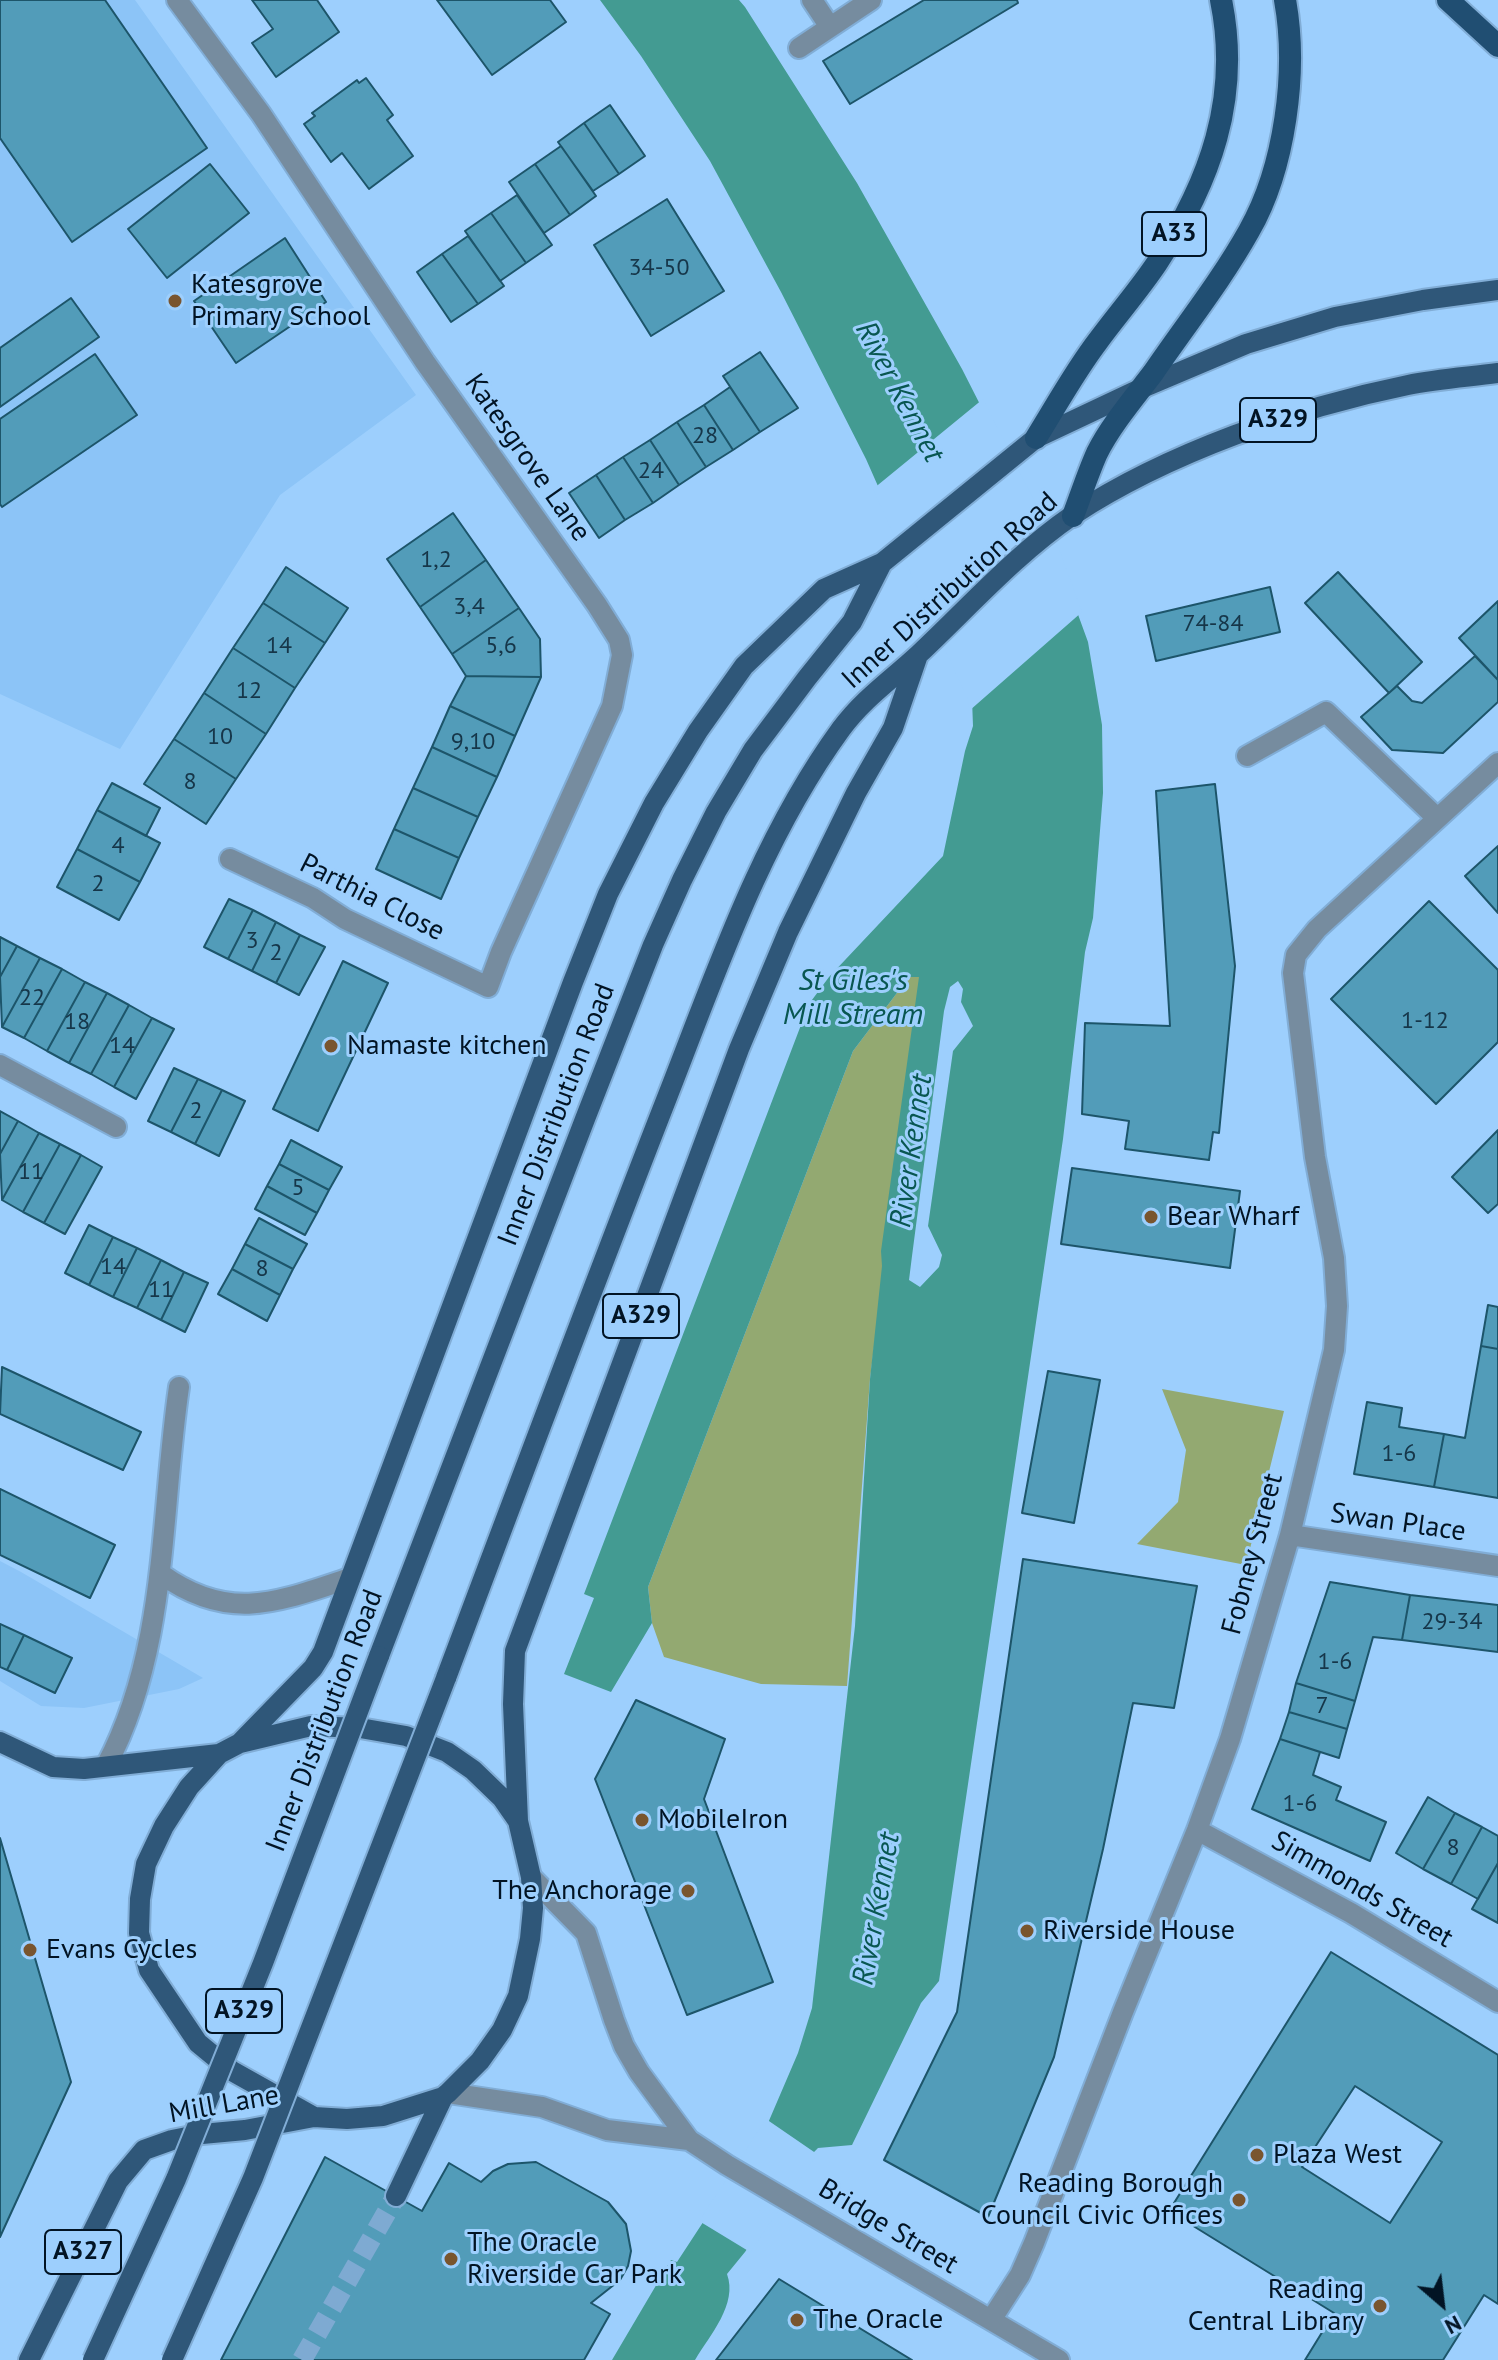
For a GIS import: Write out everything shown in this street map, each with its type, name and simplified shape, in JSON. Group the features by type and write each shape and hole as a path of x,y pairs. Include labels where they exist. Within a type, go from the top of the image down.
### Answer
{"highway":[{"name":"A33","path":"1036,438 1095,344 1156,264 1198,193 1218,139 1228,78 1226,23 1221,0"},
{"name":"A33","path":"1073,516 1098,452 1224,271 1249,231 1265,197 1280,143 1289,83 1290,25 1285,0"},
{"path":"1448,0 1498,46"}],"main road":[{"name":"Inner Distribution Road","path":"93,2360 176,2179 263,1963 653,945 716,812 753,750 852,622 882,563 1036,438 1246,344 1335,317 1498,290"},
{"name":"Inner Distribution Road","path":"172,2360 253,2178 632,1185 719,966 768,851 801,787 865,698 918,655 1016,562 1073,516 1148,474 1318,405 1413,383 1498,373"},
{"name":"A329","path":"240,1743 313,1668 323,1652 573,982 608,894 654,803 698,731 744,666 824,589 882,563"},
{"name":"A329","path":"518,1821 513,1704 515,1651 739,1049 788,932 856,793 893,728 918,655"},
{"path":"396,2196 446,2095 480,2061 502,2030 518,1996 531,1924 531,1877 518,1821 502,1798 473,1770 447,1752 406,1736 360,1728 311,1726 240,1743 219,1754 189,1787 164,1826 146,1864 140,1899 139,1933 149,1970 198,2043 232,2071 314,2117 347,2119 383,2116 446,2095"},
{"path":"0,1742 53,1767 84,1769 219,1754"},
{"name":"Mill Lane","path":"29,2360 118,2181 144,2150 202,2134 245,2130 314,2117"}],"street":[{"name":"Katesgrove Lane","path":"177,0 261,114 425,362 619,640 622,655 612,706 488,987"},
{"path":"812,0 830,27"},
{"path":"799,48 871,0"},
{"path":"1247,756 1326,712 1437,818 1498,763"},
{"name":"Fobney Street","path":"991,2320 1030,2254 1230,1739 1290,1535 1334,1350 1337,1306 1334,1258 1319,1181 1293,973 1296,955 1317,929 1437,818"},
{"name":"Parthia Close","path":"230,859 313,898 345,919 488,987"},
{"path":"0,1065 116,1127"},
{"path":"106,1766 125,1730 149,1652 161,1574 179,1387"},
{"name":"Swan Place","path":"1290,1535 1498,1566"},
{"path":"161,1574 185,1592 250,1605 285,1600 350,1578"},
{"name":"Simmonds Street","path":"1197,1830 1351,1913 1498,2002"},
{"name":"Bridge Street","path":"531,1877 586,1933 624,2046 639,2072 689,2140 1059,2360"},
{"name":"Bridge Street","path":"446,2095 542,2107 607,2130 689,2140"}],"shaded area":[{"name":"Katesgrove Primary School","path":"0,0 135,0 416,395 280,495 120,749 0,694"},
{"path":"909,977 920,977 870,1379 847,1686 761,1684 664,1657 652,1623 648,1587 853,1051"},
{"path":"1162,1389 1284,1411 1246,1565 1137,1544 1178,1502 1186,1450"},
{"path":"0,1561 203,1678 179,1689 84,1708 41,1706 0,1681"}],"water":[{"path":"600,0 739,0 745,7 857,183 962,369 1056,554 1088,642 1102,725 1103,793 1093,918 1085,952 1063,1139 939,1981 921,2003 852,2145 818,2148 813,2153 727,2274 729,2297 726,2308 695,2360 612,2360 671,2260 677,2262 768,2123 798,2053 812,2008 855,1626 881,1251 919,977 909,977 853,1051 648,1587 652,1623 611,1692 564,1674 594,1598 584,1594 809,1004 829,977 943,856 973,726 972,699 866,459 710,161","holes":["958,981 963,989 961,1002 973,1026 953,1051 928,1226 942,1255 939,1267 920,1287 909,1280 944,1011 950,987"]}],"pier":[{"path":"983,399 1060,552 1082,612 969,711 968,700 873,489"},
{"path":"766,2119 817,2154 750,2252 699,2221"}],"building":[{"path":"0,0 105,0 207,148 72,242 0,138"},
{"path":"252,0 317,0 339,32 276,77 252,43 273,29"},
{"path":"437,0 550,0 566,22 492,75"},
{"path":"924,0 1017,0 1018,3 850,104 823,61"},
{"path":"366,78 393,115 387,120 413,156 369,189 342,153 331,162 304,124 315,116 312,113 357,80 359,83"},
{"path":"610,105 645,156 619,174 584,123"},
{"path":"584,123 619,174 593,191 558,142"},
{"path":"561,146 596,196 570,215 535,164"},
{"path":"210,164 249,213 167,278 128,229"},
{"path":"535,164 570,215 544,233 509,182"},
{"path":"517,195 552,245 526,263 491,213"},
{"path":"667,199 724,291 651,336 594,245"},
{"path":"491,213 526,263 500,281 465,231"},
{"path":"468,236 504,286 478,304 442,254"},
{"path":"285,238 326,302 236,363 194,301"},
{"path":"442,254 478,304 451,322 417,272"},
{"path":"71,298 99,337 0,407 0,348"},
{"path":"760,352 798,408 760,432 723,376"},
{"path":"95,354 137,415 2,507 0,419"},
{"path":"730,387 760,432 733,450 704,405"},
{"path":"704,405 733,450 706,467 677,422"},
{"path":"677,422 706,467 679,485 650,440"},
{"path":"650,440 679,485 653,503 623,457"},
{"path":"623,457 653,503 625,520 596,475"},
{"path":"596,475 625,520 599,538 569,493"},
{"path":"453,513 486,560 420,607 387,559"},
{"path":"486,560 519,608 452,654 420,607"},
{"path":"286,567 348,608 325,643 263,603"},
{"path":"1338,572 1422,662 1389,693 1305,603"},
{"path":"1270,587 1280,632 1156,661 1146,616"},
{"path":"1498,601 1498,680 1459,638"},
{"path":"263,603 325,643 295,688 233,648"},
{"path":"519,608 540,639 541,677 466,676 452,654"},
{"path":"233,648 295,688 266,734 204,693"},
{"path":"1475,656 1498,680 1498,702 1443,753 1392,750 1361,717 1397,686 1412,701 1422,703"},
{"path":"466,676 541,677 515,736 450,706"},
{"path":"204,693 266,734 236,779 174,739"},
{"path":"450,706 515,736 497,777 432,747"},
{"path":"174,739 236,779 206,824 144,784"},
{"path":"432,747 497,777 478,817 413,788"},
{"path":"112,783 160,808 146,836 97,810"},
{"path":"1215,784 1235,966 1219,1133 1213,1132 1209,1160 1125,1149 1129,1121 1082,1114 1085,1023 1170,1026 1156,791"},
{"path":"413,788 478,817 459,858 394,829"},
{"path":"97,810 160,843 140,882 77,849"},
{"path":"394,829 459,858 441,899 376,869"},
{"path":"1498,846 1498,913 1465,876"},
{"path":"77,849 140,882 119,920 57,887"},
{"path":"229,899 253,910 228,959 204,947"},
{"path":"1429,901 1498,970 1498,1042 1436,1104 1331,999"},
{"path":"253,910 276,922 252,971 228,959"},
{"path":"276,922 300,935 276,983 252,971"},
{"path":"300,935 325,947 299,995 276,983"},
{"path":"0,937 17,946 0,977"},
{"path":"17,946 40,958 2,1027 0,977"},
{"path":"40,958 62,969 24,1038 2,1027"},
{"name":"Namaste kitchen","path":"343,961 388,983 318,1131 273,1109"},
{"path":"62,969 85,982 47,1051 24,1038"},
{"path":"85,982 107,993 69,1063 47,1051"},
{"path":"107,993 129,1005 91,1074 69,1063"},
{"path":"129,1005 152,1018 114,1087 91,1074"},
{"path":"152,1018 174,1029 136,1099 114,1087"},
{"path":"174,1068 198,1079 171,1132 148,1121"},
{"path":"198,1079 222,1090 195,1144 171,1132"},
{"path":"222,1090 245,1101 219,1156 195,1144"},
{"path":"0,1111 18,1121 0,1154"},
{"path":"18,1121 39,1133 2,1200 0,1154"},
{"path":"1498,1130 1498,1204 1488,1213 1452,1177"},
{"path":"39,1133 60,1144 23,1212 2,1200"},
{"path":"291,1140 342,1167 329,1190 279,1164"},
{"path":"60,1144 81,1155 44,1223 23,1212"},
{"path":"81,1155 102,1167 65,1234 44,1223"},
{"path":"279,1164 329,1190 317,1213 267,1186"},
{"name":"Bear Wharf","path":"1072,1168 1240,1191 1230,1268 1061,1244"},
{"path":"267,1186 317,1213 305,1235 255,1209"},
{"path":"259,1218 307,1244 293,1269 245,1244"},
{"path":"89,1225 113,1237 89,1285 65,1273"},
{"path":"113,1237 137,1248 113,1297 89,1285"},
{"path":"245,1244 293,1269 280,1295 232,1269"},
{"path":"137,1248 161,1260 137,1308 113,1297"},
{"path":"161,1260 184,1272 161,1320 137,1308"},
{"path":"232,1269 280,1295 267,1321 218,1294"},
{"path":"184,1272 208,1283 185,1332 161,1320"},
{"path":"1488,1305 1498,1307 1498,1349 1481,1346"},
{"path":"1481,1346 1498,1349 1498,1498 1434,1487 1444,1434 1465,1438"},
{"path":"2,1367 141,1432 123,1470 0,1414"},
{"path":"1048,1371 1100,1380 1074,1523 1022,1513"},
{"path":"1367,1402 1402,1408 1399,1427 1444,1434 1434,1487 1354,1474"},
{"path":"0,1489 115,1545 90,1598 0,1555"},
{"name":"Riverside House","path":"1023,1559 1197,1586 1174,1708 1133,1703 1103,1849 1054,2057 988,2217 884,2160 957,2012"},
{"path":"1330,1582 1410,1595 1402,1640 1373,1637 1355,1701 1296,1683"},
{"path":"1410,1595 1498,1605 1498,1652 1402,1640"},
{"path":"0,1624 24,1635 7,1670 0,1667"},
{"path":"24,1635 72,1658 55,1693 7,1670"},
{"path":"1296,1683 1355,1701 1347,1729 1289,1712"},
{"name":"The Anchorage","path":"636,1700 725,1739 704,1799 773,1982 687,2015 595,1779"},
{"path":"1289,1712 1347,1729 1339,1758 1280,1739"},
{"path":"1280,1739 1320,1752 1313,1775 1341,1787 1336,1800 1386,1822 1370,1861 1252,1809"},
{"path":"1428,1797 1455,1813 1423,1869 1396,1853"},
{"path":"1455,1813 1482,1827 1451,1884 1423,1869"},
{"path":"1482,1827 1498,1836 1498,1863 1478,1899 1451,1884"},
{"path":"0,1838 71,2082 0,2237"},
{"path":"1498,1863 1498,1923 1472,1909"},
{"name":"Plaza West","path":"1331,1952 1498,2055 1498,2304 1484,2295 1443,2360 1305,2360 1334,2313 1169,2211","holes":["1355,2086 1442,2142 1390,2223 1302,2167"]},
{"name":"The Oracle Riverside Car Park","path":"325,2157 422,2211 449,2163 481,2182 493,2171 508,2164 536,2162 608,2202 626,2224 631,2251 628,2266 620,2280 591,2303 610,2314 584,2360 221,2360"},
{"name":"The Oracle","path":"779,2279 912,2360 716,2360"}],"tunnel":[{"path":"302,2360 396,2196"}],"place":[{"name":"Katesgrove Primary School","path":"175,301"},
{"name":"Namaste kitchen","path":"331,1046"},
{"name":"Bear Wharf","path":"1151,1217"},
{"name":"MobileIron","path":"642,1820"},
{"name":"The Anchorage","path":"688,1891"},
{"name":"Riverside House","path":"1027,1931"},
{"name":"Evans Cycles","path":"30,1950"},
{"name":"Plaza West","path":"1257,2155"},
{"name":"Reading Borough Council Civic Offices","path":"1239,2200"},
{"name":"The Oracle Riverside Car Park","path":"451,2259"},
{"name":"Reading Central Library","path":"1380,2306"},
{"name":"The Oracle","path":"797,2320"}],"water label":[{"name":"River Kennet","path":"899,392"},
{"name":"St Giles's Mill Stream","path":"853,998"},
{"name":"River Kennet","path":"912,1151"},
{"name":"River Kennet","path":"877,1909"}]}
